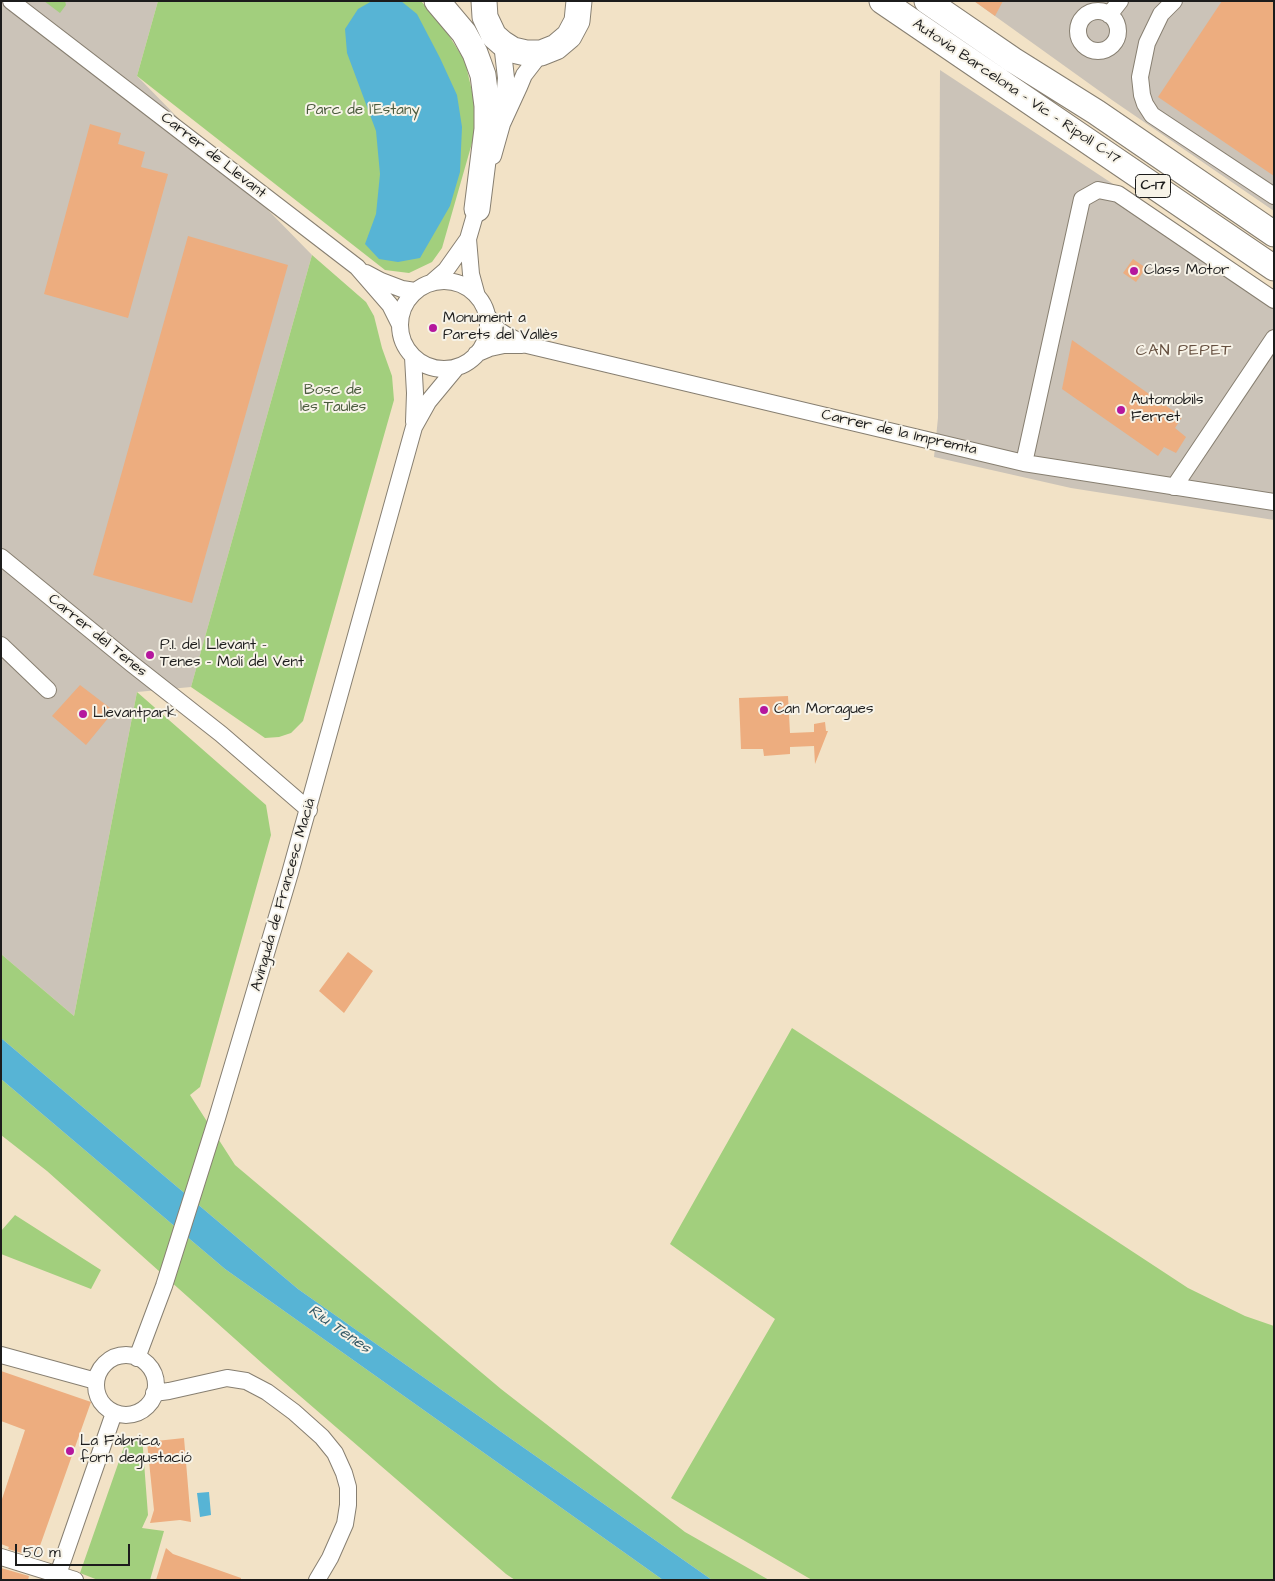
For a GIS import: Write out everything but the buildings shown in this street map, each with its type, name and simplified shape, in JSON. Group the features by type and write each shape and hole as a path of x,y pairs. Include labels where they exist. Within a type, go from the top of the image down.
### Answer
{"highway":[{"path":"436,1 456,21 467,38 480,64 484,83 487,129 477,209"},
{"path":"482,3 485,17 494,36 513,50 526,53 541,52 556,47 569,36 577,21 579,1"},
{"path":"863,1 997,79"},
{"name":"Autovia Barcelona - Vic - Ripoll C-17","path":"882,1 1274,268"},
{"name":"Autovia Barcelona - Vic - Ripoll C-17","path":"927,1 1013,60 1096,112 1274,234"},
{"path":"955,1 972,14 1013,60"}],"street":[{"name":"Carrer de Llevant","path":"11,1 357,267 390,305 400,325"},
{"path":"1108,15 1120,1"},
{"path":"1174,1 1162,14 1147,43 1140,77 1145,104 1152,115 1274,196"},
{"path":"502,43 506,78 502,124"},
{"path":"430,282 440,281 460,284 477,296 483,304 488,324 483,345 467,362 457,367 446,369 434,368 423,364 413,357 406,348 401,336 400,325 404,305 415,291 446,270 468,239 502,124 524,75 541,52"},
{"path":"1024,463 1082,199 1098,190 1118,194 1274,300"},
{"path":"468,239 471,274 477,296"},
{"path":"357,267 381,281 402,289 415,291"},
{"path":"486,314 498,330 527,345"},
{"path":"1174,486 1274,338"},
{"path":"476,354 504,345 527,345"},
{"name":"Carrer de la Impremta","path":"527,345 1024,463 1274,502"},
{"path":"413,357 414,427"},
{"path":"414,427 428,402 457,367"},
{"name":"Avinguda de Francesc Macià","path":"137,1358 164,1286 213,1131 309,810 414,427"},
{"name":"Carrer del Tenes","path":"1,557 221,734 309,810"},
{"path":"1,645 48,690"},
{"path":"1,1355 96,1381"},
{"path":"120,1356 137,1358 144,1362 154,1376 154,1393 147,1407 140,1412 122,1415 114,1413 99,1400 96,1381 99,1372 111,1359 120,1356"},
{"path":"154,1393 169,1392 227,1378 246,1381 267,1392 322,1436 335,1453 344,1473 348,1487 348,1505 345,1524 330,1558 317,1580"},
{"path":"57,1577 114,1413"},
{"path":"1,1557 57,1577 75,1580"}],"shaded area":[{"path":"1,1 158,1 137,76 312,255 191,687 137,692 74,1016 1,954"},
{"path":"974,1 1274,1 1274,211 1112,100"},
{"path":"940,70 1274,290 1274,520 1071,488 934,457 938,418"}],"green space":[{"path":"44,1 65,1 66,5 60,13"},
{"name":"Parc de l'Estany","path":"158,1 421,1 441,23 465,61 474,100 474,136 442,248 432,262 409,273 385,270 137,76"},
{"name":"Bosc de les Taules","path":"312,255 366,302 374,316 382,348 392,376 394,400 303,721 291,733 279,737 265,738 191,687"},
{"path":"137,692 266,805 271,835 200,1087 190,1095 235,1165 501,1389 685,1532 769,1580 712,1580 298,1289 1,1038 1,954 74,1016"},
{"path":"792,1028 1188,1288 1245,1316 1274,1326 1274,1580 812,1580 671,1498 775,1319 670,1244"},
{"path":"1,1079 225,1269 663,1580 515,1580 506,1574 263,1364 47,1171 1,1135"},
{"path":"15,1215 101,1270 91,1289 1,1254 1,1231"},
{"path":"142,1436 148,1515 142,1528 164,1531 150,1580 98,1580 80,1573 125,1444"}],"water":[{"path":"372,1 401,1 417,14 457,95 462,127 460,172 450,206 420,258 398,262 379,259 365,244 376,214 380,174 376,131 347,53 345,29 358,9"},
{"name":"Riu Tenes","path":"1,1038 298,1289 712,1580 663,1580 225,1269 1,1079"},
{"path":"209,1492 211,1515 200,1517 197,1493"}],"place":[{"name":"Class Motor","path":"1134,271"},
{"name":"Monument a Parets del Vallès","path":"433,328"},
{"name":"Automobils Ferret","path":"1121,410"},
{"name":"P.I. del Llevant - Tenes - Molí del Vent","path":"150,655"},
{"name":"Can Moragues","path":"764,710"},
{"name":"Llevantpark","path":"83,714"},
{"name":"La Fàbrica, forn degustació","path":"70,1451"}],"district":[{"name":"CAN PEPET","path":"1184,352"}]}
